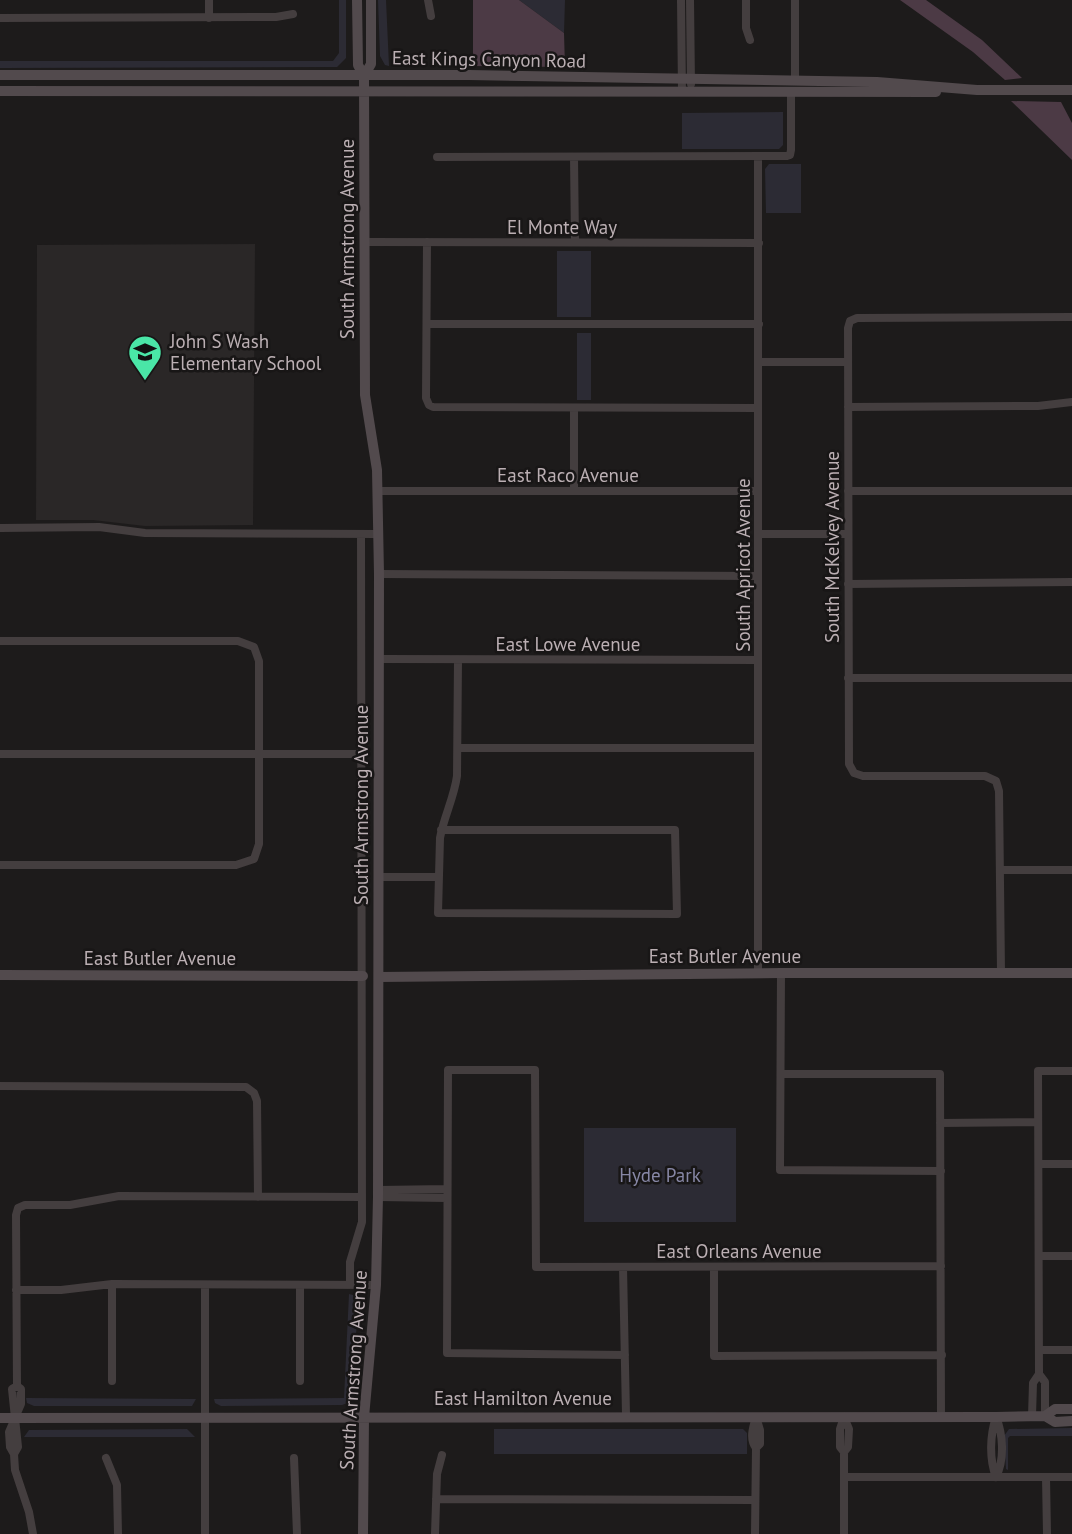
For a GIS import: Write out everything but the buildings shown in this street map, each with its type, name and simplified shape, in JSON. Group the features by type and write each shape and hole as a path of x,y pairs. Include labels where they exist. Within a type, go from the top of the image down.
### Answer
{"street":[{"path":"209,0 209,18"},
{"path":"357,0 358,65 364,76"},
{"path":"364,76 371,64 371,0"},
{"path":"428,0 431,16"},
{"path":"681,0 686,80"},
{"path":"686,92 690,0"},
{"path":"746,0 746,28 750,40"},
{"path":"437,157 790,155 795,0"},
{"path":"0,18 209,18 276,17 293,14"},
{"name":"East Kings Canyon Road","path":"0,75 469,75 686,80 793,87 966,92 978,90"},
{"name":"South Armstrong Avenue","path":"363,1534 364,1417 376,1285 379,976 378,491 365,395 364,76"},
{"name":"East Kings Canyon Road","path":"0,90 686,92 835,87 861,82 978,90 1072,90"},
{"path":"574,157 575,243"},
{"name":"South Apricot Avenue","path":"758,157 758,973"},
{"name":"El Monte Way","path":"365,242 759,243"},
{"path":"427,242 426,398 429,405 439,408 758,408"},
{"name":"South McKelvey Avenue","path":"1000,870 999,792 996,781 985,776 863,776 854,773 848,759 848,328 850,321 858,318 1072,317"},
{"path":"427,324 759,324"},
{"path":"758,362 848,362"},
{"path":"848,407 1038,407 1072,402"},
{"path":"574,409 574,491"},
{"name":"East Raco Avenue","path":"378,491 758,491"},
{"path":"848,491 1072,491"},
{"path":"0,527 99,527 145,533 378,534"},
{"name":"South Armstrong Avenue","path":"350,1285 350,1262 362,1227 361,534"},
{"path":"758,534 848,534"},
{"path":"379,574 758,576"},
{"path":"848,584 1072,582"},
{"path":"0,641 238,641 254,647 259,661 259,844 254,859 236,865 0,865"},
{"name":"East Lowe Avenue","path":"378,659 758,660"},
{"path":"442,830 675,830 677,914 438,913 442,830 456,785 458,660"},
{"path":"848,678 1072,678"},
{"path":"458,748 758,748"},
{"path":"0,754 362,754"},
{"path":"1001,974 1000,870 1072,870"},
{"path":"379,877 438,877"},
{"path":"781,973 780,1170 940,1171"},
{"name":"East Butler Avenue","path":"379,976 1072,973"},
{"name":"East Butler Avenue","path":"0,975 363,976"},
{"name":"East Orleans Avenue","path":"447,1194 448,1070 535,1070 536,1267 941,1266"},
{"path":"1045,1416 1045,1382 1040,1374 1038,1071 1072,1070"},
{"path":"781,1074 940,1074 940,1417"},
{"path":"0,1086 240,1086 254,1093 258,1105 258,1197"},
{"path":"940,1123 1038,1122"},
{"path":"1039,1164 1072,1164"},
{"path":"378,1193 447,1194 447,1353 625,1355"},
{"path":"33,1534 29,1512 15,1470 9,1432 15,1418 12,1389 17,1386 18,1208 25,1205 78,1203 119,1196 362,1197"},
{"path":"1039,1256 1072,1256"},
{"path":"623,1267 626,1415"},
{"path":"714,1267 714,1356 942,1355"},
{"path":"16,1290 61,1290 112,1284 376,1285"},
{"path":"112,1284 112,1381"},
{"path":"205,1285 205,1534"},
{"path":"300,1285 300,1381"},
{"path":"1040,1350 1072,1350"},
{"path":"1032,1416 1033,1382 1040,1374"},
{"name":"East Hamilton Avenue","path":"1045,1416 1055,1409 1072,1409"},
{"name":"East Hamilton Avenue","path":"0,1418 1045,1416 1055,1422 1072,1421"},
{"path":"755,1534 756,1448 752,1444 752,1430 756,1417"},
{"path":"844,1534 844,1452 840,1447 840,1429 845,1417"},
{"path":"996,1417 1001,1429 1001,1467 996,1477 992,1467 992,1429 996,1417"},
{"path":"435,1534 437,1474 442,1455"},
{"path":"106,1458 117,1485 118,1534"},
{"path":"294,1458 297,1534"},
{"path":"844,1477 1072,1477"},
{"path":"1046,1477 1047,1534"},
{"path":"436,1499 755,1500"}],"shaded area":[{"path":"473,0 519,0 564,33 565,67 473,66"},
{"path":"900,0 926,0 982,40 1022,78 1005,80 973,52"},
{"path":"1011,101 1061,102 1072,123 1072,160"},
{"name":"John S Wash Elementary School","path":"255,244 253,525 145,526 93,520 36,520 37,245"}],"green space":[{"path":"339,0 346,0 346,58 337,67 0,68 0,61 333,61 339,53"},
{"path":"378,0 386,0 389,66 385,65 380,56"},
{"path":"519,0 565,0 564,33"},
{"path":"783,112 783,145 779,149 682,149 682,113"},
{"path":"769,164 801,164 801,213 766,213 765,169"},
{"path":"557,251 591,251 591,317 557,317"},
{"path":"577,333 591,333 591,400 577,400"},
{"name":"Hyde Park","path":"584,1128 736,1128 736,1222 584,1222"},
{"path":"349,1294 357,1296 359,1300 350,1402 342,1405 221,1406 215,1403 214,1399 344,1398"},
{"path":"26,1398 196,1399 192,1406 34,1406 27,1403"},
{"path":"1072,1428 1072,1436 1010,1436 1008,1470 1006,1469 1004,1436 1009,1429"},
{"path":"187,1429 195,1437 24,1437 29,1430"},
{"path":"494,1429 743,1429 747,1433 747,1454 494,1454"}],"place":[{"name":"John S Wash Elementary School","path":"145,382"}]}
